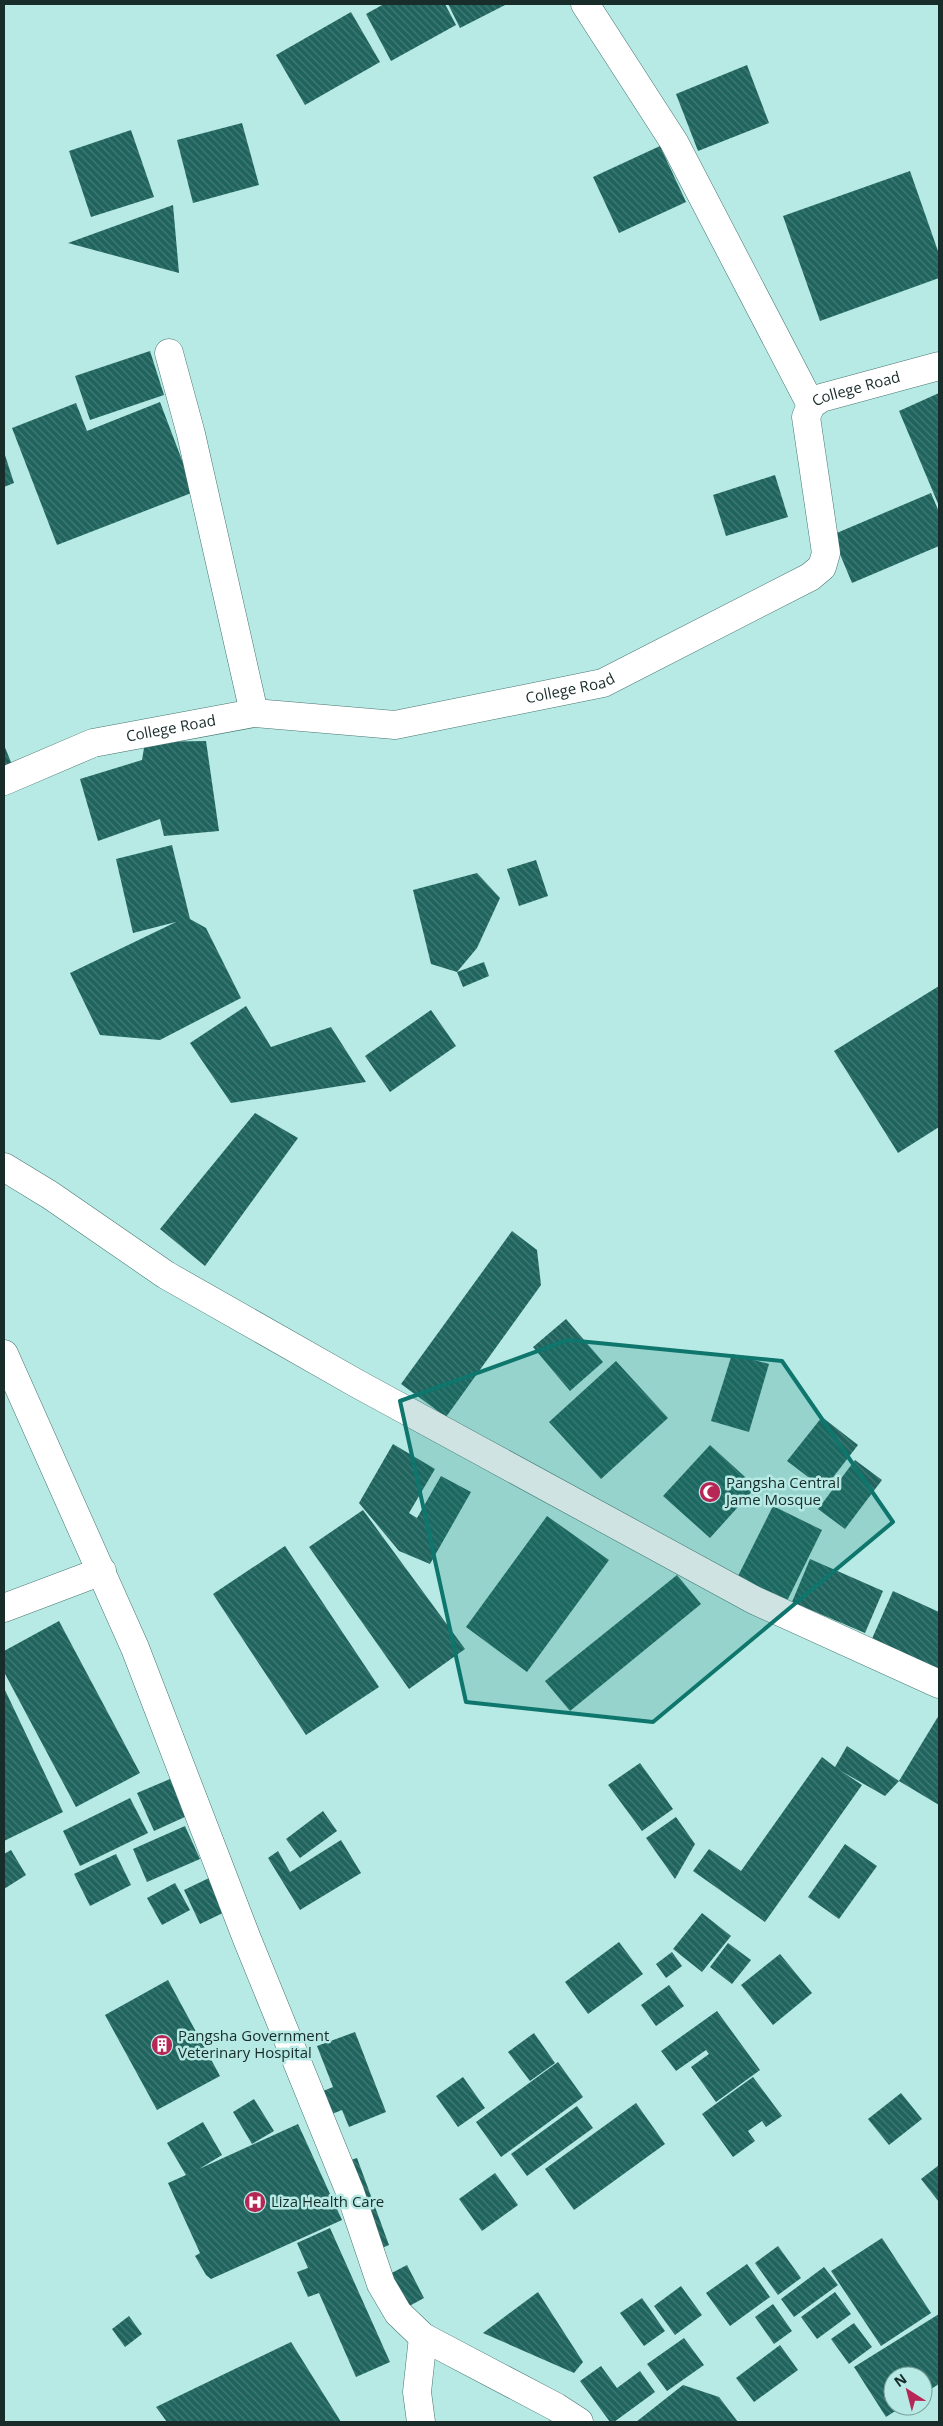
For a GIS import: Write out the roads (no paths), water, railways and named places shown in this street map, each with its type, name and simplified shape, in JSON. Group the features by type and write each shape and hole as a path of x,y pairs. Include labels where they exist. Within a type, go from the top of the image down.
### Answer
{"street":[{"path":"585,4 674,142 811,405"},
{"path":"169,353 191,434 254,713"},
{"name":"College Road","path":"4,781 93,743 254,713 394,726 603,683 810,577 822,567 826,553 806,417 811,405 821,398 939,366"},
{"path":"4,1167 50,1195 166,1275 356,1383 754,1600 939,1684"},
{"path":"4,1354 136,1648 247,1939 350,2192 381,2284 398,2313 423,2337 556,2407 579,2422"},
{"path":"4,1608 102,1571"},
{"path":"421,2422 416,2392 423,2337"}],"place":[{"name":"Pangsha Central Jame Mosque","path":"710,1492"},
{"name":"Pangsha Government Veterinary Hospital","path":"162,2045"},
{"name":"Liza Health Care","path":"255,2202"}]}
